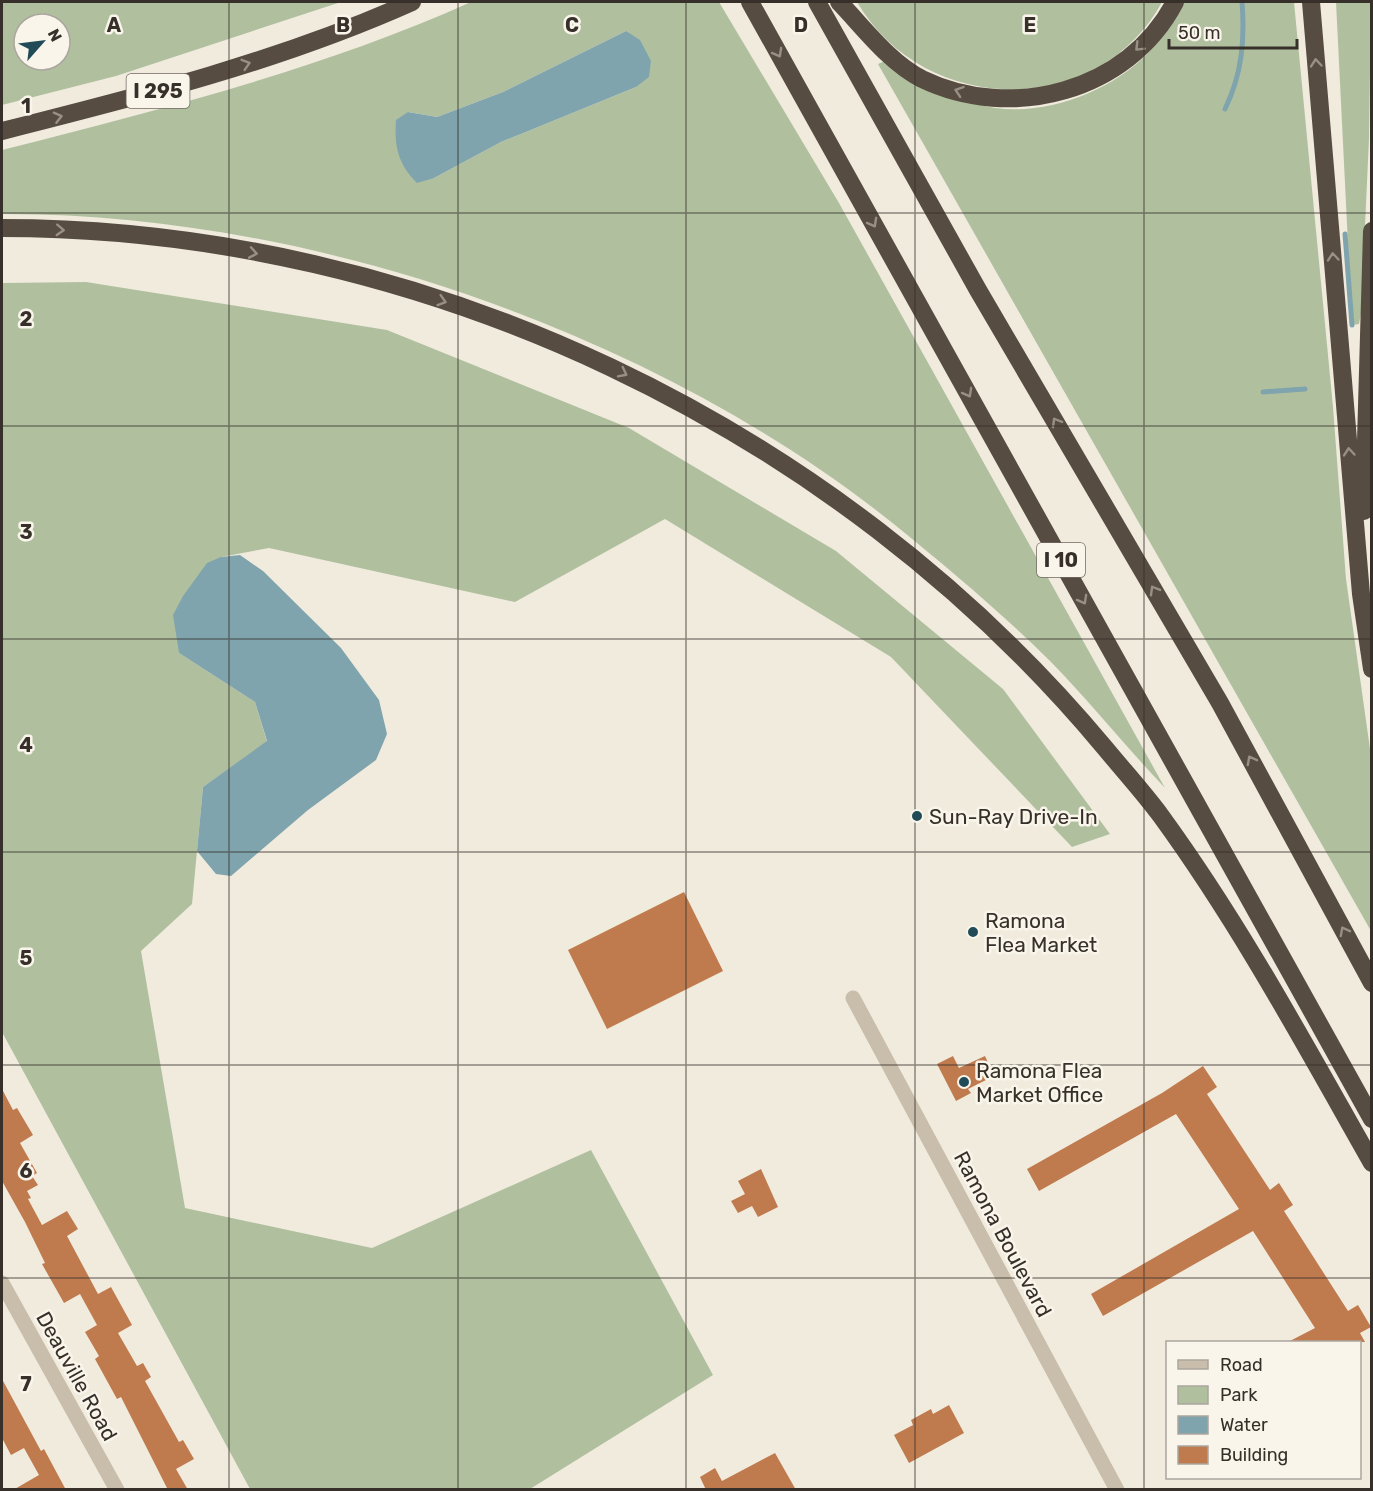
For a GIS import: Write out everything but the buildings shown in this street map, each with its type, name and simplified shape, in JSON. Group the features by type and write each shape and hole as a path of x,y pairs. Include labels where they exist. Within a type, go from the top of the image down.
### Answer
{"highway":[{"name":"I 295","path":"2,131 149,94 270,57 412,2"},
{"name":"I 10","path":"750,2 1371,1119"},
{"path":"818,2 978,290 1220,703 1371,983"},
{"path":"839,2 881,48 922,78 982,99 1046,94 1073,89 1095,79 1135,52 1158,27 1174,2"},
{"path":"1311,2 1361,594 1371,669"},
{"path":"2,228 119,233 214,246 277,257 369,279 447,302 519,327 663,392 798,472 949,587 1038,672 1159,813 1242,934 1371,1162"},
{"path":"1361,594 1371,231"}],"street":[{"name":"Ramona Boulevard","path":"853,998 1117,1490"},
{"name":"Deauville Road","path":"2,1283 117,1490"}],"green space":[{"path":"2,2 341,2 116,76 2,105"},
{"path":"471,2 719,2 839,203 1165,788 1052,663 955,575 895,525 800,456 697,395 588,342 474,297 356,261 237,235 119,219 2,214 2,150 240,86 356,48","holes":["626,31 636,87 501,142 434,178 408,112 437,117 503,92"]},
{"path":"857,2 1162,2 1133,41 1097,68 1055,84 1011,89 966,84 924,67 887,40"},
{"path":"1184,2 1294,2 1333,407 1346,579 1371,756 1371,931 878,64 885,61 941,90 977,104 1022,109 1045,106 1068,101 1090,92 1131,69 1158,42"},
{"path":"1336,2 1371,2 1369,139 1361,313 1359,324 1352,325"},
{"path":"86,282 387,330 629,428 836,551 1003,689 1110,834 1072,847 891,657 665,519 515,602 269,548 221,557 179,653 255,702 267,742 203,787 192,904 141,951 185,1208 372,1248 591,1150 713,1375 530,1489 250,1489 2,1032 2,283"}],"water":[{"path":"626,31 640,40 651,61 649,77 636,87 501,142 434,178 417,183 405,169 397,146 396,120 408,112 437,117 503,92"},
{"path":"240,555 263,571 341,648 379,700 387,734 376,760 308,810 231,876 216,874 197,851 203,787 267,741 255,702 179,653 173,615 183,596 207,563 221,557"}],"waterway":[{"path":"1225,109 1239,70 1243,30 1242,2"},
{"path":"1345,234 1352,325"},
{"path":"1263,392 1305,389"}],"place":[{"name":"Sun-Ray Drive-In","path":"917,816"},
{"name":"Ramona Flea Market","path":"973,932"},
{"name":"Ramona Flea Market Office","path":"964,1082"}]}
